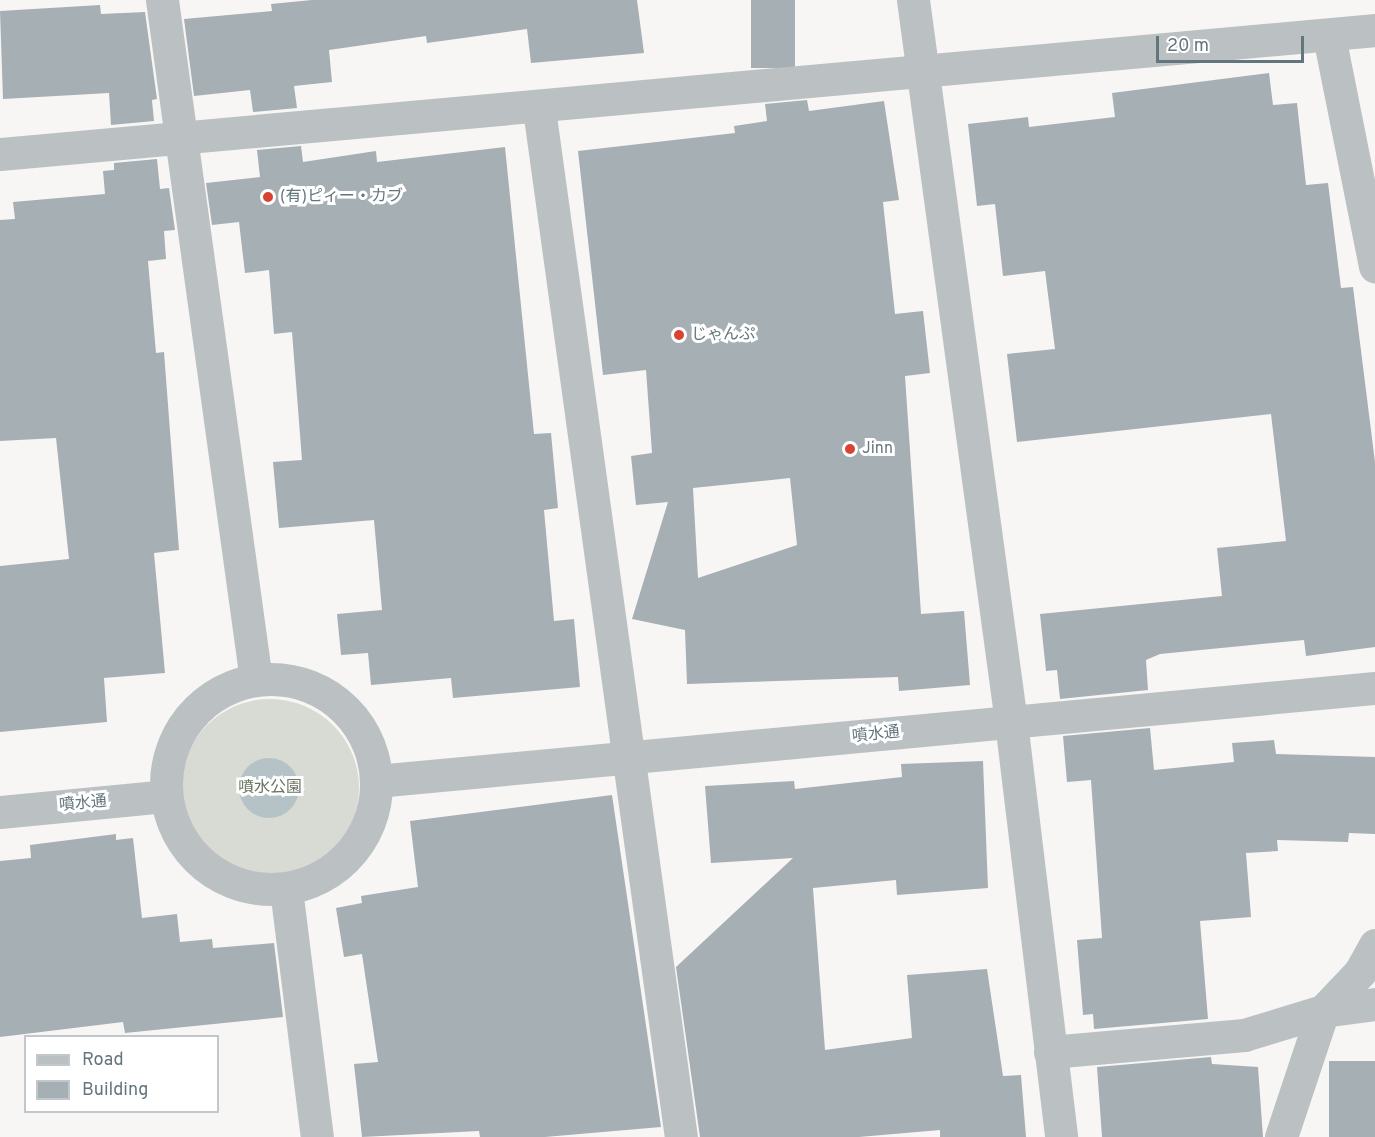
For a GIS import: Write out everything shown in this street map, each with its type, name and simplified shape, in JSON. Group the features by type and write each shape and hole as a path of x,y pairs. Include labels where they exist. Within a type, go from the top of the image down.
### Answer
{"street":[{"path":"162,0 256,680"},
{"path":"914,0 920,73 1011,722 1061,1137"},
{"path":"0,154 539,108 1375,30"},
{"path":"1329,36 1375,266"},
{"path":"539,108 681,1137"},
{"path":"256,680 292,681 325,694 343,709 370,747 376,781 373,812 361,840 315,880 285,889 258,889 206,868 172,823 165,796 167,763 178,733 198,708 225,689 256,680"},
{"name":"噴水通","path":"376,781 1375,688"},
{"name":"噴水通","path":"0,812 165,796"},
{"path":"285,889 317,1137"},
{"path":"1281,1137 1323,1011 1360,972 1375,945"},
{"path":"1050,1052 1244,1035 1323,1011 1375,1004"}],"green space":[{"name":"噴水公園","path":"270,699 304,706 333,725 352,754 359,788 352,822 333,851 304,870 270,877 236,870 207,851 188,822 181,788 188,754 207,725 236,706"}],"shaded area":[{"path":"269,758 286,763 294,771 299,788 294,805 286,813 269,818 252,813 244,805 239,788 244,771 252,763"}],"building":[{"path":"312,0 637,0 644,53 531,63 527,29 427,43 426,36 329,50 332,82 294,86 297,108 253,112 250,90 194,96 184,19 272,11 271,4"},
{"path":"751,0 795,0 795,68 751,68"},
{"path":"100,5 101,14 145,12 157,99 152,100 154,121 111,125 109,93 3,99 0,11"},
{"path":"1269,73 1273,105 1297,103 1306,185 1328,183 1341,288 1353,287 1375,462 1375,647 1306,656 1304,640 1160,654 1146,660 1148,690 1060,699 1057,670 1046,671 1040,614 1222,596 1217,548 1286,541 1271,414 1017,442 1007,354 1055,349 1045,271 1003,276 995,204 977,206 968,124 1028,117 1029,127 1115,117 1112,93"},
{"path":"807,100 809,111 884,101 899,200 883,202 895,314 923,311 930,373 905,376 921,614 964,611 970,685 899,691 898,677 687,684 685,630 632,619 668,502 636,505 631,456 652,453 646,370 603,375 578,151 735,133 734,126 767,121 765,104","holes":["790,478 797,545 698,578 693,488"]},
{"path":"301,146 303,162 376,151 377,162 505,147 534,434 551,433 558,508 544,510 554,621 574,619 580,687 453,698 451,678 371,685 368,653 341,655 337,614 382,610 374,520 279,528 273,462 302,460 292,332 274,334 269,270 245,273 239,222 212,225 206,183 260,177 257,150"},
{"path":"157,159 160,189 169,188 175,230 164,231 166,259 148,261 156,353 164,352 179,550 154,553 165,673 104,678 107,722 0,732 0,566 69,559 56,438 0,441 0,220 15,219 13,202 105,194 103,171 114,170 114,163"},
{"path":"1150,728 1154,770 1234,762 1232,743 1274,740 1276,754 1375,757 1375,834 1349,833 1348,842 1277,840 1278,851 1246,853 1251,917 1200,921 1208,1019 1094,1029 1093,1014 1083,1015 1077,940 1102,938 1091,780 1067,782 1063,736"},
{"path":"983,761 988,888 897,895 896,880 813,888 825,1050 912,1038 907,975 987,969 1003,1076 1021,1075 1026,1137 940,1137 940,1130 859,1137 700,1137 676,967 793,858 711,863 705,786 794,781 795,789 902,777 901,764"},
{"path":"612,795 661,1127 545,1137 480,1137 479,1131 362,1137 354,1064 378,1062 362,954 344,957 336,908 362,903 361,896 418,887 410,821"},
{"path":"116,834 116,840 133,838 142,918 177,914 180,942 212,939 213,948 274,943 283,1017 125,1033 123,1022 0,1037 0,861 31,858 30,845"},
{"path":"1211,1057 1212,1064 1258,1067 1263,1137 1102,1137 1097,1067"},
{"path":"1329,1061 1375,1061 1375,1137 1329,1137"}],"place":[{"name":"(有)ピィー・カブ","path":"268,197"},
{"name":"じゃんぷ","path":"679,335"},
{"name":"Jinn","path":"850,449"}]}
